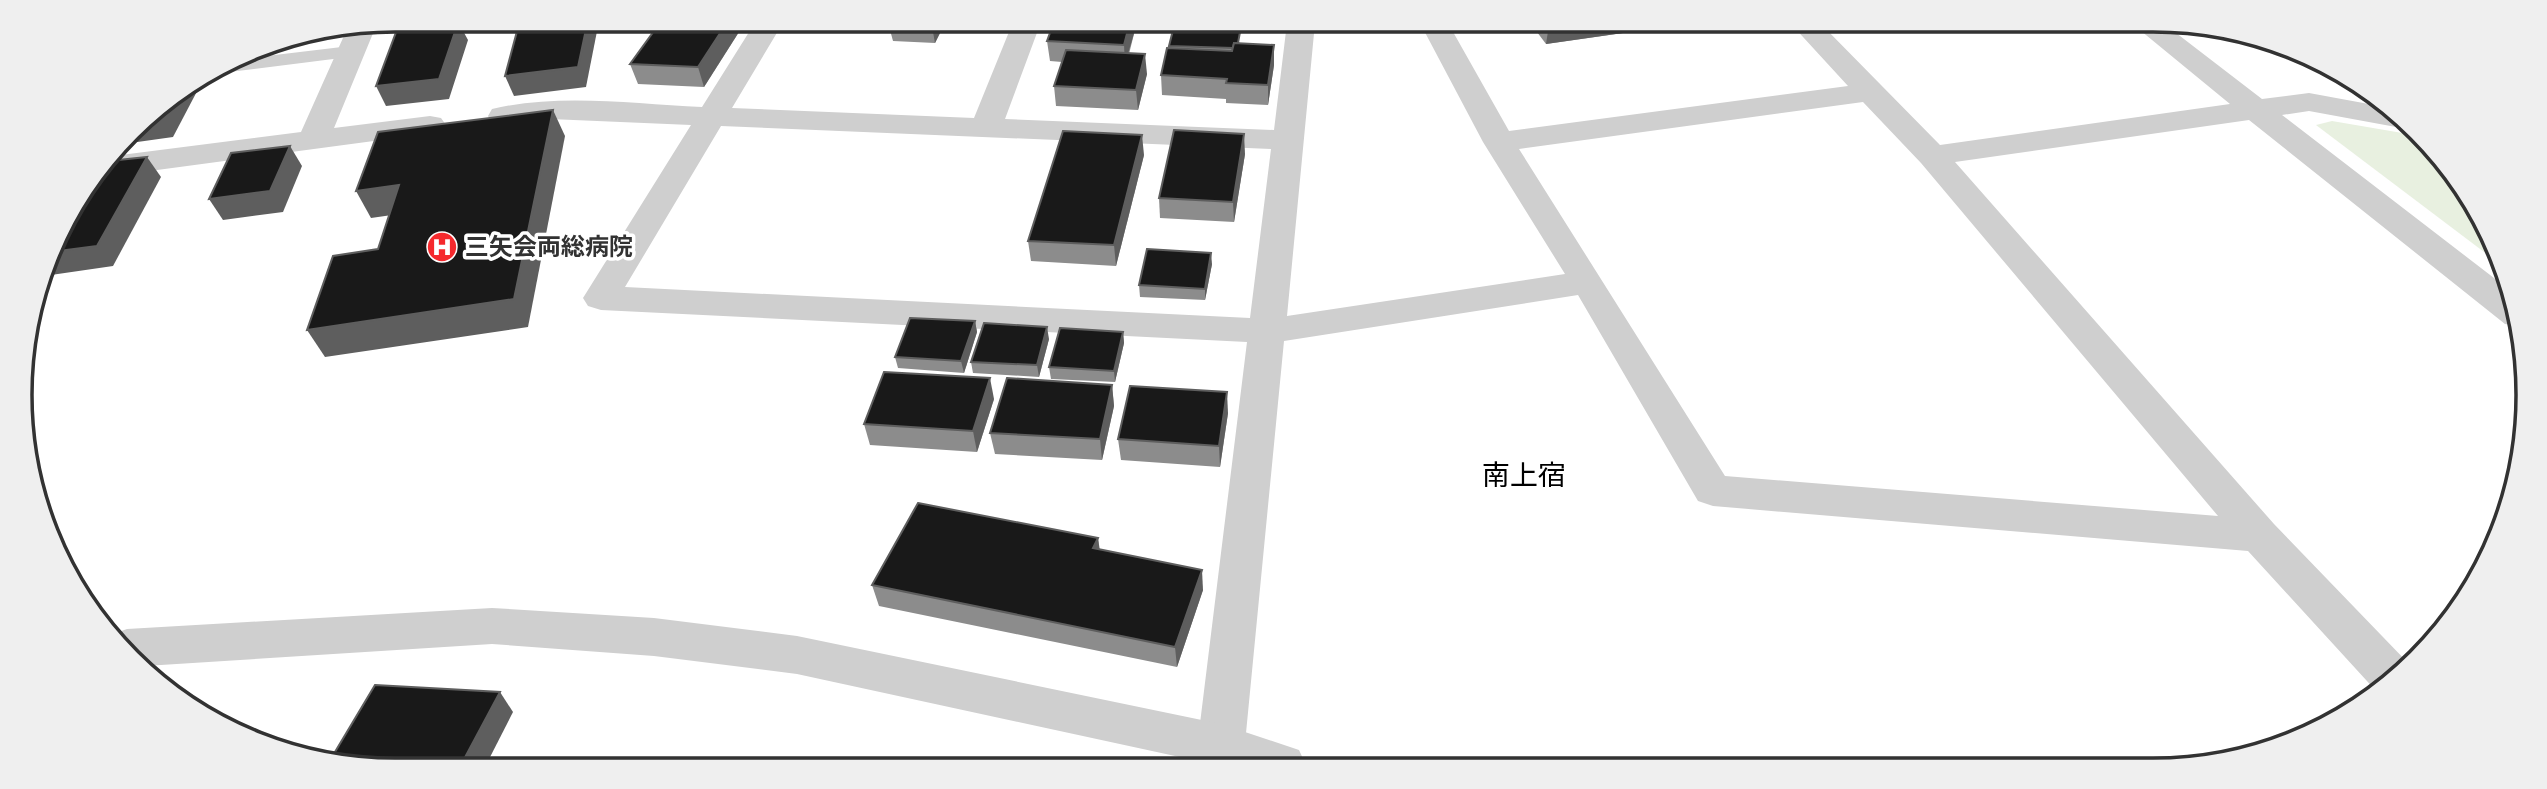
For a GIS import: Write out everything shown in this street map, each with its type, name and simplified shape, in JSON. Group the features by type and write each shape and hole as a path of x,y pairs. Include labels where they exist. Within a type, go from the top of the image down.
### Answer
{"street":[{"path":"763,32 601,298 1267,331 1588,282"},
{"path":"986,128 1023,32"},
{"path":"1220,755 1300,32"},
{"path":"1439,32 1499,142 1588,282 1713,490 2259,536"},
{"path":"1813,32 1932,156 2259,536 2387,671"},
{"path":"2157,32 2504,304"},
{"path":"313,140 356,39"},
{"path":"1499,142 1870,92"},
{"path":"1932,156 2309,102 2384,116"},
{"path":"113,166 550,110 1288,141"},
{"path":"135,648 492,626 654,637 797,656 1239,758"}],"lane":[{"path":"253,60 356,39"}],"green space":[{"path":"2332,121 2404,133 2425,155 2454,193 2487,254 2316,125"}],"building":[{"path":"396,32 455,32 439,79 376,86"},
{"path":"517,32 585,32 578,67 505,76"},
{"path":"653,32 721,32 698,67 630,64"},
{"path":"1050,32 1127,32 1124,45 1047,41"},
{"path":"1172,32 1240,32 1238,43 1234,43 1233,48 1169,46"},
{"path":"1234,43 1274,45 1268,85 1226,83 1227,79 1161,75 1167,48 1232,51"},
{"path":"1066,50 1145,54 1136,90 1054,86"},
{"path":"553,110 514,299 307,330 333,256 378,249 399,185 356,191 378,132"},
{"path":"1174,130 1244,134 1233,202 1159,198"},
{"path":"1063,131 1142,135 1114,245 1028,241"},
{"path":"290,146 270,191 209,199 231,153"},
{"path":"147,157 97,246 61,251 80,213 118,160"},
{"path":"1147,249 1211,253 1205,289 1139,285"},
{"path":"910,318 975,321 961,361 895,357"},
{"path":"984,323 1047,327 1037,365 971,362"},
{"path":"1060,328 1123,332 1114,371 1049,367"},
{"path":"884,372 990,378 973,431 864,424"},
{"path":"1007,378 1112,385 1100,439 990,433"},
{"path":"1130,386 1227,392 1219,446 1118,439"},
{"path":"918,503 1098,538 1093,548 1202,570 1175,647 872,585"},
{"path":"375,685 500,692 465,758 394,758 335,752"}],"place":[{"name":"三矢会両総病院","path":"442,247"}],"district":[{"name":"南上宿","path":"1524,475"}]}
